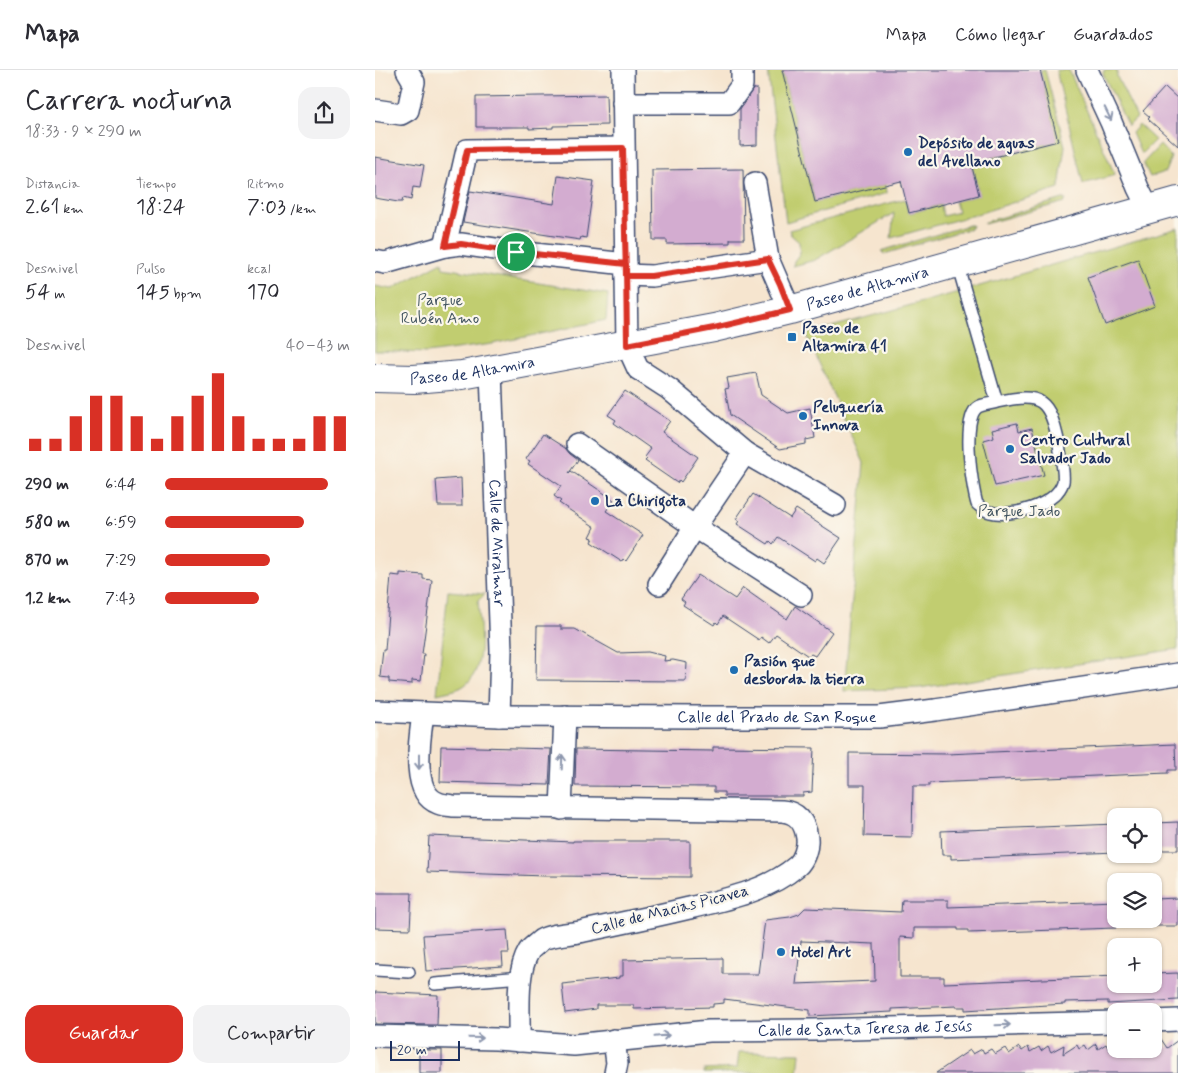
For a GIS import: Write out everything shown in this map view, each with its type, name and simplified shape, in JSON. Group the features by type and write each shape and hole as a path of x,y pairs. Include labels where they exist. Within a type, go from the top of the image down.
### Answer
{"main road":[{"name":"Paseo de Altamira","path":"375,378 414,378 491,371 714,328 790,310 1178,202"}],"street":[{"path":"375,110 401,114 408,110 414,82 407,70"},
{"path":"623,70 627,345 638,369 669,389 745,453 835,504"},
{"path":"623,103 729,103 742,85 743,70"},
{"path":"1087,70 1111,122 1137,188 1149,210"},
{"path":"445,246 467,150 623,148"},
{"path":"755,183 768,259 790,310"},
{"path":"375,261 385,263 445,246 461,244 626,270 651,276 768,259"},
{"name":"Calle de Miralmar","path":"491,371 501,651 499,716"},
{"path":"577,444 695,526 801,595"},
{"path":"659,584 695,526 745,453"},
{"name":"Calle del Prado de San Roque","path":"375,711 499,716 702,718 879,716 945,709 1178,674"},
{"name":"Calle de Macias Picavea","path":"423,714 419,741 419,771 422,788 437,803 453,806 791,812 798,816 804,826 807,845 798,865 765,886 737,897 608,926 543,938 530,950 521,977 519,1041"},
{"path":"561,808 565,716"},
{"path":"1162,1021 1178,1020"},
{"name":"Calle de Santa Teresa de Jesús","path":"614,1040 709,1031 1107,1022"},
{"path":"375,1036 496,1038 573,1045 614,1040 617,1063 615,1073"}],"lane":[{"path":"957,263 997,402"},
{"path":"1021,397 1036,399 1047,407 1055,424 1060,452 1063,481 1056,494 1033,507 1016,512 989,512 977,504 973,491 968,430 971,415 978,407 997,402 1021,397"},
{"path":"375,970 409,972"},
{"path":"435,984 521,977"}],"green space":[{"path":"768,70 782,70 815,202 886,184 887,193 786,222"},
{"path":"1040,70 1045,70 1065,146 1059,188 974,215 891,238 894,213 815,260 793,266 800,253 799,242 791,235 789,230 905,199 909,213 941,205 943,216 958,212 955,201 979,195 971,163 1057,141"},
{"path":"1056,70 1069,70 1115,175 1083,184"},
{"path":"1104,70 1117,70 1117,77 1137,118 1128,126 1103,74"},
{"path":"1139,125 1155,140 1141,154 1132,133"},
{"path":"1160,145 1171,157 1165,172 1150,177 1143,163"},
{"path":"1065,199 1065,202 984,224 985,222"},
{"path":"972,225 971,228 884,254 881,251"},
{"name":"Parque Jado","path":"1178,228 1178,649 919,688 844,691 864,463 806,334 966,290"},
{"name":"Parque Rubén Amo","path":"442,262 443,268 608,294 606,320 492,344 427,353 375,351 375,286 392,289"},
{"path":"448,591 485,594 478,601 481,636 479,661 469,682 452,691 437,694"},
{"path":"739,1052 800,1053 798,1073 704,1073 704,1070 737,1068"}],"building":[{"name":"Depósito de aguas del Avellano","path":"782,70 1040,70 1058,141 971,163 979,195 909,213 901,181 815,202"},
{"path":"1165,87 1178,99 1178,146 1148,119 1150,117 1143,111"},
{"path":"753,89 757,89 757,145 740,146 740,109"},
{"path":"606,95 607,125 553,126 553,128 529,129 529,127 476,127 476,97"},
{"path":"375,157 424,165 420,188 413,187 411,200 403,198 402,202 398,202 375,198"},
{"path":"743,169 744,239 730,239 730,243 667,244 667,240 653,240 652,170"},
{"path":"558,176 594,181 586,238 581,237 580,240 463,222 470,191 554,204"},
{"path":"1138,259 1155,306 1105,325 1088,277"},
{"path":"756,373 761,395 788,413 810,408 815,438 806,440 806,444 780,449 730,415 725,389 729,388 727,378"},
{"path":"625,391 670,421 662,432 698,457 681,482 679,480 677,483 645,461 647,459 645,457 651,449 614,423 616,420 608,415"},
{"name":"Centro Cultural Salvador Jado","path":"1017,423 1019,431 1032,428 1044,475 995,486 983,440 994,437 992,429"},
{"path":"543,434 565,448 578,460 569,473 571,471 614,500 606,511 643,535 626,561 624,559 622,562 591,542 593,538 590,537 595,527 559,503 561,501 554,496 561,486 528,464 530,461 526,459"},
{"path":"461,478 462,506 438,506 436,480"},
{"path":"753,494 790,518 796,509 841,538 824,563 817,558 815,561 778,537 773,544 770,541 768,544 737,524 739,521 736,519"},
{"path":"400,573 423,575 423,579 432,580 422,654 424,654 421,681 412,680 412,684 389,682 389,678 380,677 383,650 385,650 391,575 400,576"},
{"path":"698,575 735,599 743,588 787,619 795,606 832,632 815,656 811,654 808,656 776,634 769,643 761,637 759,640 723,616 718,624 716,622 714,625 683,605 685,602 681,599"},
{"path":"537,626 561,626 561,629 575,629 618,653 648,652 665,656 664,661 673,660 687,663 686,681 536,680"},
{"path":"1175,744 1176,770 1168,770 1168,773 929,783 929,786 913,786 912,837 864,836 865,785 849,785 849,753 947,754"},
{"path":"441,746 551,749 549,785 440,782"},
{"path":"713,747 814,748 812,792 803,793 803,796 724,796 724,792 714,792 714,787 575,786 576,749 713,751"},
{"path":"1178,822 1178,850 1162,850 1162,823"},
{"path":"1107,824 1107,852 951,859 951,855 942,855 941,831"},
{"path":"429,836 573,842 690,841 690,877 545,876 427,872"},
{"path":"375,893 412,893 410,929 375,928"},
{"path":"1178,898 1178,926 1162,926 1162,899"},
{"path":"902,900 948,900 948,907 1107,901 1107,928 1116,928 968,933 968,930 958,930 958,928 914,928 914,938 900,937 900,977 944,977 944,983 1107,976 1107,993 1162,993 1162,974 1178,973 1178,1000 1126,1003 1108,1003 1108,1001 1065,1002 1065,1004 965,1010 965,1007 956,1006 892,1009 892,1012 810,1016 810,1010 724,999 724,1003 713,1004 713,1007 634,1009 634,1005 596,1005 596,1009 565,1013 562,984 619,978 619,976 623,976 623,960 723,958 723,974 758,974 765,920 790,917 799,914 805,908 901,912","holes":["801,941 874,944 875,981 796,984"]},
{"path":"507,930 509,953 502,953 503,966 426,971 423,935"},
{"path":"375,992 438,995 437,1025 375,1024"},
{"path":"1162,1040 1167,1048 1178,1040 1178,1073 936,1073 970,1050 973,1054 982,1049 984,1053 991,1049 995,1054 1005,1048 1009,1054 1019,1047 1022,1051 1028,1047 1030,1052 1039,1047 1041,1051 1048,1046 1051,1052 1064,1045 1063,1054 1077,1045 1079,1049 1085,1045 1088,1050 1096,1044 1098,1049 1106,1044 1107,1058 1162,1058"},
{"path":"419,1050 442,1050 442,1073 419,1073"}],"place":[{"name":"Depósito de aguas del Avellano","path":"908,152"},
{"name":"Paseo de Altamira 41","path":"792,337"},
{"name":"Peluquería Innova","path":"803,416"},
{"name":"Centro Cultural Salvador Jado","path":"1010,449"},
{"name":"La Chirigota","path":"595,501"},
{"name":"Pasión que desborda la tierra","path":"734,670"},
{"name":"Hotel Art","path":"781,952"}],"route":[{"path":"516,252 461,244 445,246 467,150 623,148 625,239 626,276 651,276 768,259 790,310 714,328 627,345 626,264 516,252"}]}
